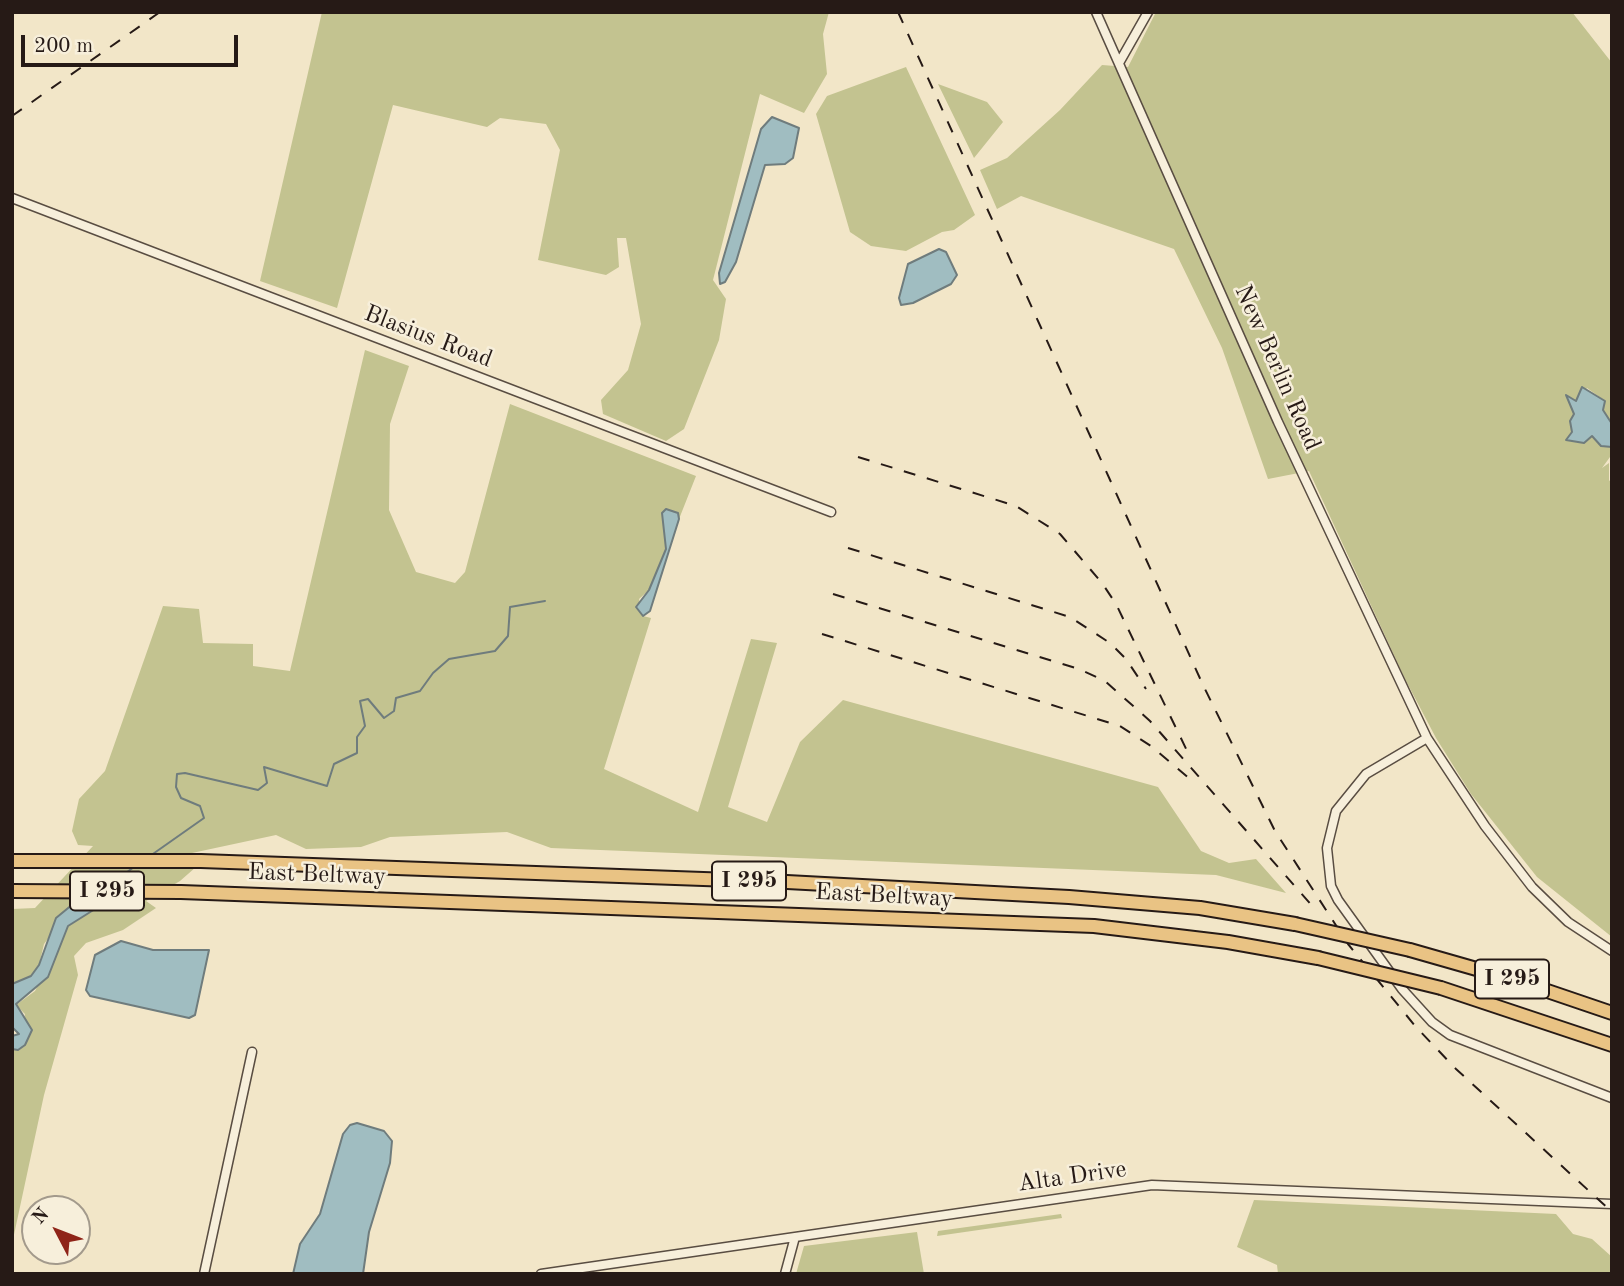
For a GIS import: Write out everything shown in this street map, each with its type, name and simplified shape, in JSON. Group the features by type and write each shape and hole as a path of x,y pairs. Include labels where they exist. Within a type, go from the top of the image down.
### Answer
{"highway":[{"name":"East Beltway","path":"12,860 201,861 787,882 1069,897 1200,908 1295,924 1410,950 1515,980 1612,1013"},
{"name":"East Beltway","path":"12,891 181,892 869,915 1094,926 1228,942 1318,958 1441,988 1612,1045"}],"street":[{"name":"New Berlin Road","path":"1096,12 1278,422 1427,738 1485,826 1532,887 1568,922 1612,951"},
{"path":"1119,63 1148,12"},
{"name":"Blasius Road","path":"12,198 831,512"},
{"path":"1427,738 1366,774 1336,811 1327,848 1330,877 1338,900 1402,989 1432,1022 1450,1035 1612,1098"},
{"path":"204,1274 252,1052"},
{"name":"Alta Drive","path":"541,1274 1171,1184 1612,1204"},
{"path":"785,1274 795,1237"}],"green space":[{"path":"322,12 829,12 823,34 827,74 804,113 760,94 713,280 726,299 719,340 684,429 666,441 603,414 601,400 628,370 641,324 626,238 617,238 619,267 606,275 538,260 560,150 546,124 500,118 487,127 393,105 337,308 260,281"},
{"path":"1156,12 1572,12 1612,63 1612,424 1603,410 1605,401 1587,388 1576,401 1568,396 1574,414 1571,439 1575,441 1592,436 1612,447 1610,457 1602,468 1609,463 1609,481 1612,479 1612,937 1537,877 1471,794 1436,738 1405,679 1309,471 1268,479 1222,348 1174,249 1021,196 997,209 980,170 1007,158 1060,110 1102,65 1128,67"},
{"path":"906,67 975,215 954,230 942,232 906,251 871,246 850,232 816,114 827,96"},
{"path":"938,84 987,102 1003,122 974,158"},
{"path":"365,350 409,366 390,424 389,510 416,572 455,583 465,572 510,404 696,476 679,519 678,513 662,513 666,548 649,590 639,599 643,616 651,618 604,769 698,812 751,639 777,643 728,807 767,822 800,742 843,700 1158,787 1201,851 1229,863 1256,859 1286,893 1216,875 551,848 507,832 390,837 361,847 306,849 276,835 192,853 196,867 180,881 146,901 156,908 123,930 86,943 74,956 78,975 44,1095 12,1244 12,1049 18,1050 25,1014 16,1005 35,991 68,926 103,904 120,905 123,901 74,904 44,944 39,965 31,976 12,984 12,909 35,908 93,846 78,845 72,831 79,799 105,771 163,606 199,609 203,643 253,644 253,666 290,671"},
{"path":"1254,1200 1556,1214 1573,1234 1592,1239 1612,1257 1612,1274 1278,1274 1277,1265 1237,1247"},
{"path":"1061,1214 1062,1218 937,1236 938,1231"},
{"path":"917,1232 924,1274 796,1274 804,1246"}],"water":[{"path":"772,117 799,128 793,158 785,164 765,165 736,262 725,282 720,284 719,273 761,129"},
{"path":"939,249 946,252 957,275 951,284 913,303 901,305 899,298 908,264"},
{"path":"1582,387 1605,401 1603,410 1612,424 1612,447 1601,446 1592,436 1584,443 1566,440 1572,432 1570,421 1574,414 1566,395 1576,401"},
{"path":"666,509 678,513 679,519 650,611 643,616 636,607 649,590 666,549 662,513"},
{"path":"72,900 124,901 120,905 103,904 68,926 48,977 16,1004 32,1030 25,1045 18,1050 12,1049 12,1036 19,1034 12,1027 12,984 31,976 39,965 56,918 73,904"},
{"path":"121,941 153,950 209,950 195,1015 189,1018 90,996 86,990 95,955"},
{"path":"357,1123 384,1131 392,1141 390,1163 369,1232 363,1274 293,1274 300,1244 320,1214 343,1134 350,1125"}],"waterway":[{"path":"150,856 204,818 200,806 181,798 176,787 177,774 185,773 258,790 267,783 264,767 327,786 334,764 357,753 357,737 365,726 360,701 368,699 384,718 394,711 396,698 420,691 433,673 449,659 495,651 508,636 510,607 545,601"},
{"path":"108,886 134,867"}],"railway":[{"path":"12,116 160,12"},
{"path":"898,12 1203,685 1275,831 1348,944 1416,1027 1456,1069 1612,1212"},
{"path":"858,457 1016,506 1060,534 1102,583 1116,604 1191,759"},
{"path":"848,548 1070,617 1110,643 1126,659 1146,689"},
{"path":"833,594 1079,669 1105,681 1150,721 1314,908"},
{"path":"822,634 1120,726 1151,746 1191,780"}]}
